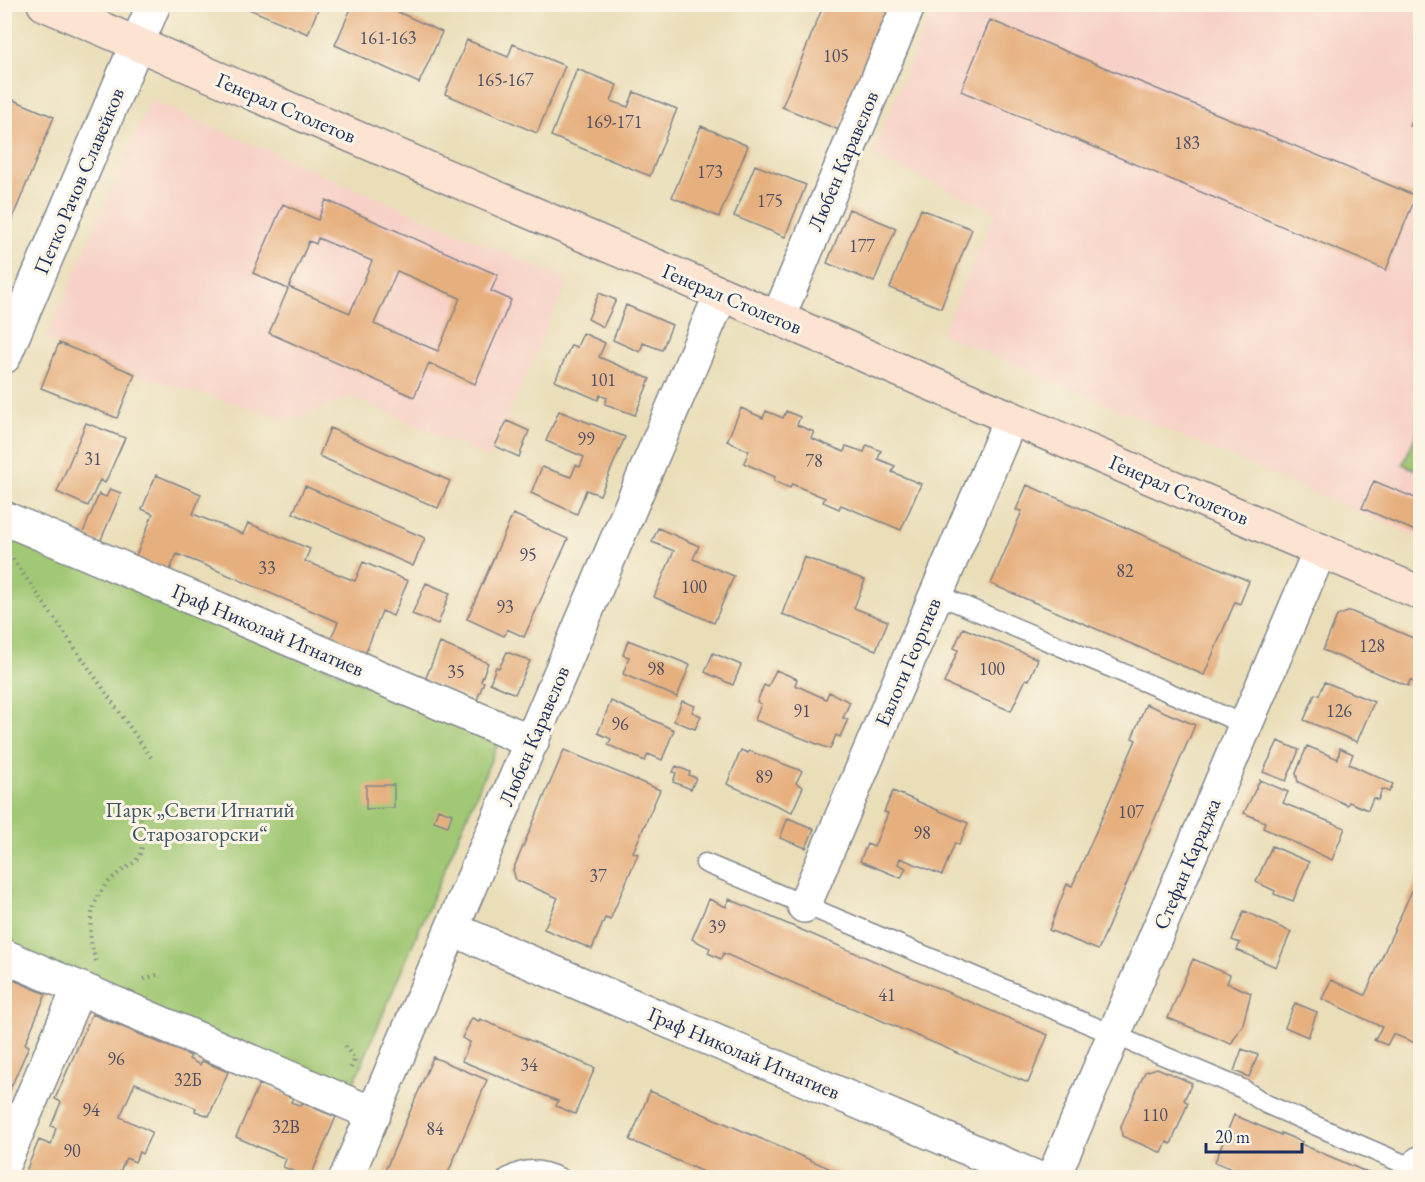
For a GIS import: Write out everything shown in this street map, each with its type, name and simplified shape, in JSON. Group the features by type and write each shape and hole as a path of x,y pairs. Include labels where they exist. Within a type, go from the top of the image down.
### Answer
{"street":[{"name":"Генерал Столетов","path":"44,4 1420,593"},
{"name":"Петко Рачов Славейков","path":"4,357 154,4"},
{"name":"Любен Каравелов","path":"778,318 909,4"},
{"name":"Любен Каравелов","path":"346,1178 721,294"},
{"name":"Евлоги Георгиев","path":"804,906 1011,418"},
{"name":"Граф Николай Игнатиев","path":"4,518 532,741"},
{"name":"Стефан Караджа","path":"1053,1178 1320,550"},
{"name":"Граф Николай Игнатиев","path":"452,929 1037,1178"},
{"path":"4,956 89,977 374,1114"},
{"path":"4,1163 89,977"}],"lane":[{"path":"936,594 1246,725"},
{"path":"705,863 1243,1089 1266,1104 1420,1168"},
{"path":"507,1178 531,1168 561,1178"}],"path":[{"path":"11,556 152,759"},
{"path":"89,977 89,928 94,906 105,886 137,858 141,849 141,818"}],"shaded area":[{"path":"935,5 1420,5 1420,538 942,334 996,211 871,156"},
{"path":"150,100 568,280 489,458 352,397 289,420 135,374 47,338"}],"green space":[{"path":"1420,426 1420,472 1403,464"},
{"name":"Парк „Свети Игнатий Старозагорски“","path":"4,530 499,741 349,1094 5,947"}],"building":[{"path":"237,4 320,4 308,34"},
{"path":"353,4 399,4 396,11 442,32 419,83 335,45"},
{"path":"824,4 890,4 839,130 782,107"},
{"path":"990,20 1416,196 1386,270 961,91"},
{"path":"467,40 508,57 513,44 565,66 537,133 445,94"},
{"path":"577,69 617,85 611,101 628,107 634,92 677,109 650,176 551,136"},
{"path":"4,96 54,117 5,236 4,236"},
{"path":"1420,102 1420,131 1410,126"},
{"path":"701,126 748,146 719,217 672,197"},
{"path":"755,165 806,185 785,237 734,216"},
{"path":"326,200 498,275 491,291 511,300 475,384 429,363 414,397 269,333 288,289 253,273 283,204 318,220","holes":["318,238 372,261 350,313 289,287 309,241 316,244","397,271 460,298 438,351 374,324"]},
{"path":"849,209 896,228 874,282 827,263"},
{"path":"921,209 972,229 941,308 890,288"},
{"path":"599,293 616,300 603,327 588,319"},
{"path":"626,305 672,325 662,350 643,343 640,352 613,340"},
{"path":"583,333 605,343 599,357 650,379 635,415 605,404 607,398 600,395 598,400 555,381 571,345 577,347"},
{"path":"59,343 135,374 117,418 41,388"},
{"path":"741,408 763,418 766,411 783,418 786,411 800,417 797,425 814,432 811,438 844,452 846,446 864,452 867,445 881,451 878,459 895,466 892,472 921,484 901,530 841,505 839,509 823,502 825,498 792,484 790,488 774,481 775,477 744,463 749,451 727,441"},
{"path":"559,411 625,437 600,495 586,490 577,514 531,493 542,467 571,477 576,465 580,467 584,457 546,441"},
{"path":"507,421 529,431 519,457 495,446"},
{"path":"86,423 125,438 105,483 100,480 88,506 57,492"},
{"path":"330,428 450,481 438,508 319,456"},
{"path":"156,475 201,494 193,514 243,534 248,523 310,549 305,561 355,581 363,562 408,581 393,616 382,611 365,654 330,640 338,622 202,564 177,554 169,572 135,558 153,514 142,509"},
{"path":"1374,481 1420,500 1420,533 1362,508"},
{"path":"1027,485 1249,581 1240,604 1235,602 1204,675 991,584 1022,511 1016,510"},
{"path":"305,486 425,538 413,566 293,513"},
{"path":"110,489 121,493 100,542 82,535 99,494 106,497"},
{"path":"513,514 568,539 524,637 507,629 504,636 467,619"},
{"path":"658,528 699,546 693,559 734,576 714,623 654,597 674,551 652,542"},
{"path":"804,557 865,580 854,608 888,621 876,650 782,614"},
{"path":"426,583 450,593 438,624 412,614"},
{"path":"1350,611 1420,641 1420,685 1410,680 1408,686 1323,650 1337,616"},
{"path":"963,628 1038,659 1011,711 944,683 958,650 954,648"},
{"path":"628,640 690,665 677,697 623,674 629,657 623,655"},
{"path":"440,643 488,663 476,702 425,680"},
{"path":"507,652 530,661 515,694 490,683 496,667 499,668"},
{"path":"713,653 741,665 733,685 705,672"},
{"path":"776,670 797,679 795,685 826,699 829,692 850,702 843,718 848,719 840,737 836,735 830,749 755,720 761,704 757,702 764,685 768,687"},
{"path":"1325,682 1374,702 1357,742 1304,720 1315,694 1319,695"},
{"path":"611,701 674,730 662,760 648,754 645,761 608,745 611,739 598,733"},
{"path":"682,701 695,706 692,712 701,716 695,729 674,721"},
{"path":"1146,704 1195,725 1098,950 1049,930 1067,884 1072,886 1136,740 1132,738"},
{"path":"1278,741 1299,750 1286,781 1263,772"},
{"path":"1307,746 1338,759 1340,748 1353,754 1349,764 1393,784 1389,792 1382,789 1378,800 1373,798 1368,810 1349,802 1347,805 1298,782 1296,773"},
{"path":"564,750 660,790 633,852 638,854 610,920 605,918 592,949 544,929 558,898 516,880 513,870"},
{"path":"741,750 802,771 796,783 803,787 792,812 727,784"},
{"path":"676,766 690,772 689,775 696,778 691,789 673,782 676,773 673,772"},
{"path":"1260,780 1288,792 1283,803 1345,828 1332,860 1263,828 1265,822 1244,813"},
{"path":"366,785 394,785 394,808 366,809"},
{"path":"893,791 968,823 959,845 955,843 942,875 900,858 898,864 906,868 901,878 860,861 867,844 874,847 888,813 884,812"},
{"path":"438,809 452,814 448,826 434,821"},
{"path":"788,818 814,829 806,848 780,838"},
{"path":"1272,846 1309,862 1293,901 1274,894 1275,891 1256,882"},
{"path":"1418,877 1420,878 1420,1045 1393,1034 1387,1045 1374,1040 1382,1027 1322,999 1331,980 1365,995"},
{"path":"709,899 726,907 729,899 1048,1035 1028,1083 723,953 721,959 708,953 710,948 692,939"},
{"path":"1244,911 1291,932 1276,967 1237,950 1240,943 1232,940"},
{"path":"1193,959 1230,975 1227,983 1251,993 1243,1024 1231,1044 1168,1018"},
{"path":"4,976 46,994 25,1044 29,1046 4,1103"},
{"path":"1295,1003 1317,1012 1308,1037 1285,1027"},
{"path":"92,1014 191,1056 189,1059 200,1065 202,1061 228,1072 209,1116 195,1111 196,1108 135,1083 120,1117 152,1132 142,1154 139,1152 135,1162 126,1158 119,1174 127,1178 23,1178 39,1140 51,1145 56,1128 51,1126 61,1102 55,1099"},
{"path":"472,1018 479,1021 480,1019 595,1068 575,1114 556,1106 558,1101 462,1061 470,1042 462,1038"},
{"path":"1242,1049 1258,1055 1249,1077 1234,1071"},
{"path":"433,1057 487,1080 446,1178 382,1178"},
{"path":"1157,1068 1192,1083 1184,1100 1188,1103 1171,1144 1167,1142 1162,1153 1122,1136 1121,1126 1145,1072"},
{"path":"259,1084 293,1098 291,1102 301,1106 302,1103 336,1117 310,1178 283,1167 286,1159 236,1137"},
{"path":"650,1091 852,1178 717,1178 630,1140"},
{"path":"1234,1115 1302,1142 1301,1144 1376,1176 1376,1173 1386,1178 1239,1178 1235,1176 1237,1171 1215,1162"}]}
